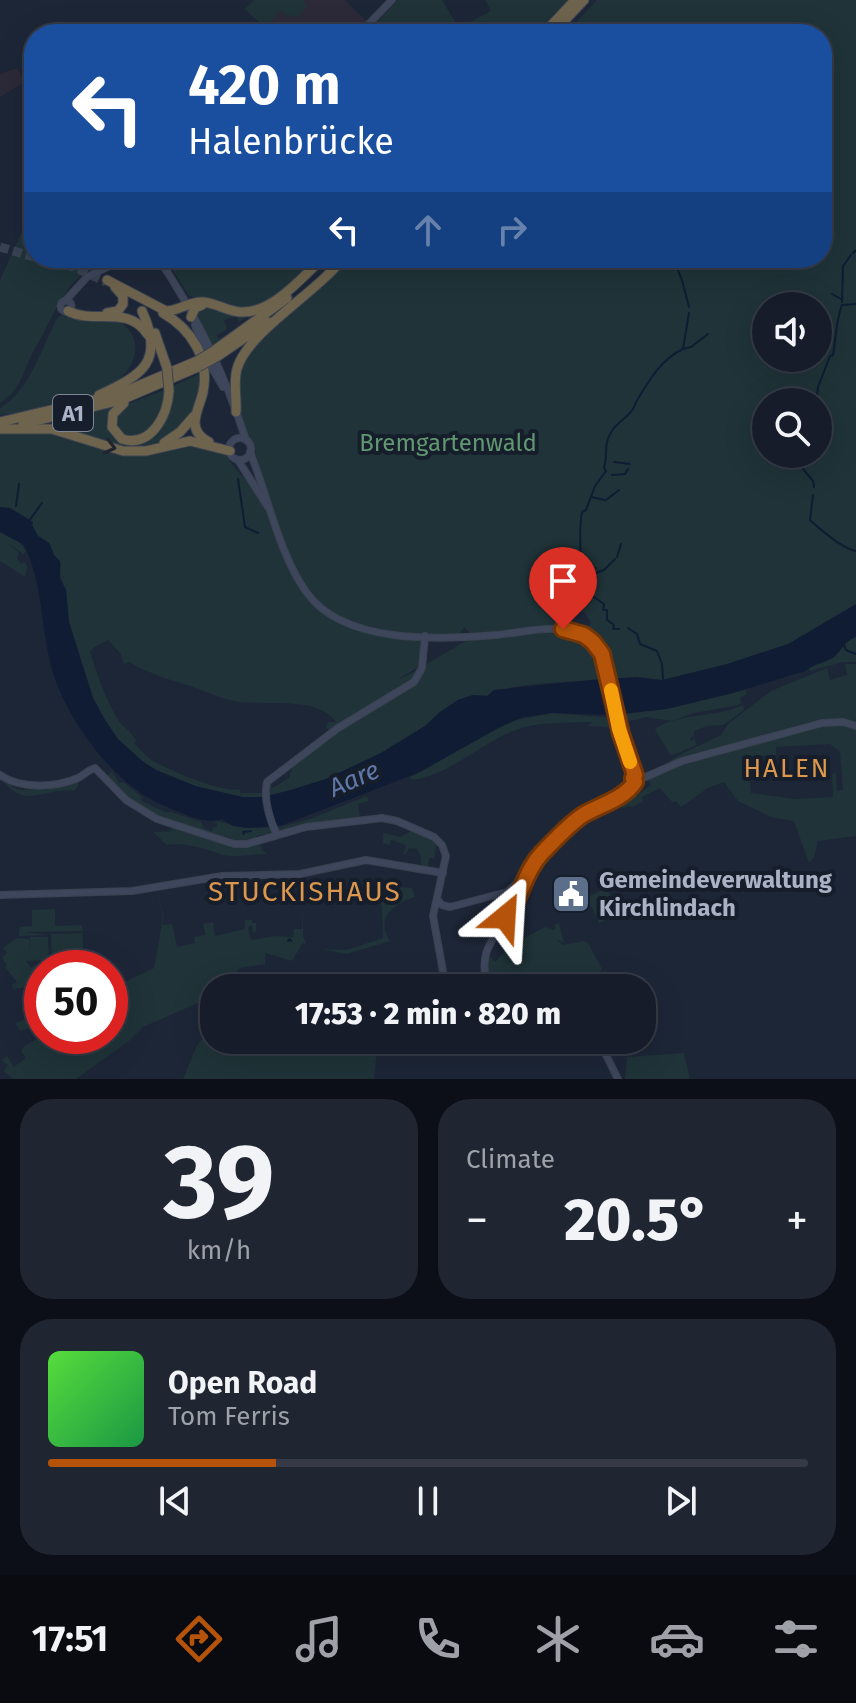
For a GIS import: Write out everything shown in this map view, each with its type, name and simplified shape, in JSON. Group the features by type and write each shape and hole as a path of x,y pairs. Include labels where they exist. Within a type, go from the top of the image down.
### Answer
{"highway":[{"path":"552,24 575,0"},
{"path":"561,24 584,0"},
{"path":"144,306 166,311 199,305 240,312 260,308 280,296 312,268"},
{"name":"A1","path":"216,353 264,317 319,268"},
{"name":"A1","path":"0,429 89,409 145,392 198,364 274,317 330,268"},
{"path":"236,412 236,373 246,350 332,268"},
{"path":"69,304 87,314 118,311 124,298 113,285 180,325 198,349 203,365 205,382 195,425 200,436 213,444 236,444"},
{"path":"189,307 210,301 217,306"},
{"path":"69,304 84,317 126,317 139,323 147,334 150,346 144,368"},
{"path":"144,306 167,368 169,391 165,412 152,432 138,440 125,440 113,430 113,414 121,405 145,392"},
{"path":"70,407 106,392 144,368 152,346 144,306"},
{"name":"A1","path":"0,422 130,390 198,364"},
{"path":"138,451 172,439 187,426 197,411"},
{"path":"0,429 52,429 113,449 138,451 186,441 236,444"}],"main road":[{"path":"369,24 392,0"},
{"path":"69,304 76,286 105,268"},
{"path":"165,268 189,307 236,412 238,460 271,512"},
{"path":"189,307 241,431 236,444"},
{"path":"236,444 250,446 271,512 298,580 319,607 337,619 357,627 425,636 477,636 563,629 580,633 593,642 607,668 619,729 636,776"},
{"path":"238,460 246,458 250,452"},
{"path":"276,834 266,791 268,781 334,731 414,682 422,670 425,636"},
{"path":"436,898 442,905 450,907 504,893 516,884 525,866 581,817 628,790 636,776 822,723 843,722 856,726"},
{"path":"0,775 20,785 35,786 77,778 92,768 97,769 126,800 165,823 237,844 306,827 374,818 393,819 440,842 446,854 434,923 443,974"},
{"path":"0,895 126,891 222,876 300,874 362,860 426,869 442,876"},
{"path":"486,974 487,948 497,928 516,903 534,861"},
{"path":"606,1054 618,1079"}],"shaded area":[{"path":"254,0 345,0 367,22 261,24 245,9"},
{"path":"17,68 24,83 0,97 0,74"}],"green space":[{"path":"254,0 302,0 308,6 297,18 293,15 289,17 281,10 269,24 261,24 245,9"},
{"path":"398,0 442,0 457,24 375,24"},
{"path":"485,0 567,0 545,24 467,24 491,11"},
{"name":"Bremgartenwald","path":"597,0 856,0 856,662 809,669 753,686 745,689 747,694 740,698 742,703 739,705 694,713 672,721 647,717 620,723 609,680 527,685 487,696 473,695 458,700 425,726 381,753 326,779 263,797 242,797 195,786 156,770 118,739 93,698 69,622 66,590 60,576 61,564 50,544 38,536 33,522 10,508 0,507 0,433 28,430 55,432 123,454 147,453 188,443 225,451 231,463 262,499 298,584 321,612 347,626 420,642 420,666 397,680 420,669 413,681 331,730 326,728 328,722 336,722 316,708 288,703 229,700 129,662 124,664 120,653 108,640 93,648 90,652 105,694 117,718 134,737 134,743 153,761 196,780 222,788 240,789 240,793 268,793 270,783 273,788 290,777 305,754 363,713 412,685 421,676 425,665 469,639 569,633 583,637 598,651 604,669 609,669 602,648 585,633 591,622 584,612 565,605 560,605 558,625 472,635 464,627 458,635 370,629 343,619 325,607 309,590 286,547 243,426 237,398 237,379 242,361 337,268 832,268 832,24 574,24"},
{"path":"21,234 24,234 24,268 95,268 76,280 67,291 18,386 0,403 0,280"},
{"path":"171,268 308,268 261,306 240,309 189,296"},
{"path":"208,306 247,317 239,322 236,317 224,320 227,329 217,335 219,339 256,316 211,346 196,310"},
{"path":"67,313 123,324 135,343 135,353 128,369 116,382 78,400 0,415 0,408 11,400 27,379 58,317"},
{"path":"201,373 199,395 189,417 171,436 155,446 112,446 40,425 58,423 115,406 113,411 118,438 152,433 171,387"},
{"path":"167,389 167,396 153,427 137,438 119,434 114,421 123,406"},
{"path":"0,532 16,539 24,548 26,552 23,554 8,543 19,553 17,558 21,564 25,562 25,577 0,561"},
{"path":"845,664 856,664 856,836 818,841 809,863 794,821 771,817 738,801 724,782 708,788 681,807 676,801 673,803 660,788 642,797 643,801 633,807 624,809 618,801 625,796 629,801 651,785 648,781 652,777 650,774 679,755 721,735 728,724 771,691 827,668 830,680 847,675","holes":["830,744 840,752 843,790 837,791 836,773 832,774 833,797 794,799 751,793 748,757 776,755 776,747"]},
{"path":"743,705 744,710 723,725 694,731 694,736 690,738 697,745 671,756 655,729 676,720"},
{"path":"552,713 614,718 618,735 613,736 608,727 588,726 593,722 532,726 500,737 440,772 413,780 410,777 512,721"},
{"path":"112,771 119,783 123,782 144,802 165,812 201,822 205,829 212,831 213,827 217,827 217,823 213,822 217,821 245,828 271,828 273,833 237,843 167,823 127,799 106,777"},
{"path":"0,777 16,789 26,790 78,780 78,786 74,791 26,796 17,793"},
{"path":"367,796 369,801 358,804 360,819 295,826 277,832 276,828 310,819"},
{"path":"172,828 232,846 261,846 267,854 228,856 189,845 167,845 153,832 171,831"},
{"path":"412,831 437,843 434,858 429,858 428,867 421,866 417,849 409,848 403,854 406,845 391,840 390,845 383,843 383,833 400,837"},
{"path":"381,886 412,888 415,897 389,912 384,924 390,941 347,954 322,949 346,950 383,938"},
{"path":"607,888 619,914 599,923 587,897"},
{"path":"158,892 164,917 163,925 172,924 177,947 195,943 194,937 205,935 203,924 213,922 215,936 245,929 245,920 252,920 256,923 256,931 253,933 252,925 248,927 251,940 293,937 294,929 302,929 303,911 306,943 302,944 292,961 265,953 265,964 240,968 236,974 200,974 200,1002 143,1027 128,1042 128,980 154,968 163,917"},
{"path":"55,909 55,926 82,925 83,950 52,950 51,934 81,931 24,932 46,935 19,936 20,927 32,926 32,910"},
{"path":"559,923 564,943 556,939 563,945 588,943 602,969 598,974 488,974 488,954 495,962 511,945 545,927 555,930 555,924"},
{"path":"30,937 48,937 49,950 24,950 24,987 13,989 12,984 17,982 5,967 7,965 2,958 7,953 3,948 17,938 29,939 30,949"},
{"path":"24,1020 24,1030 20,1031 15,1023"},
{"path":"200,1042 200,1054 377,1054 374,1079 183,1079"},
{"path":"24,1046 24,1054 111,1054 76,1079 13,1079 4,1071 8,1065 1,1060 7,1056 14,1067 26,1058 21,1051"},
{"path":"684,1053 690,1079 625,1079 627,1057"}],"water":[{"name":"Aare","path":"0,507 10,508 33,522 38,536 49,543 60,561 60,579 66,590 69,622 93,698 118,739 156,770 195,786 242,797 263,797 326,779 381,753 425,726 458,700 473,695 487,696 494,690 590,680 637,677 662,680 727,664 788,644 856,604 856,637 833,658 806,671 667,709 614,715 552,713 523,717 420,772 283,825 233,826 222,819 193,817 145,796 126,782 91,744 76,723 55,678 30,558 24,545 0,532"}],"waterway":[{"path":"853,253 856,250"},
{"path":"842,302 843,266 851,255"},
{"path":"677,268 689,307"},
{"path":"832,294 841,299"},
{"path":"818,388 833,355 842,305 856,304"},
{"path":"582,579 582,512 586,510 595,486 606,471 609,436 632,411 656,371 668,358 683,349 689,313"},
{"path":"683,349 691,347 708,334"},
{"path":"614,462 630,464"},
{"path":"803,468 814,487"},
{"path":"612,475 625,474 628,469"},
{"path":"238,479 245,527 258,533"},
{"path":"16,506 19,484"},
{"path":"606,500 619,490"},
{"path":"813,495 810,520 839,543 856,551"},
{"path":"591,497 605,500"},
{"path":"29,521 42,503"},
{"path":"617,557 621,544"},
{"path":"582,578 604,570 615,559"},
{"path":"581,576 596,568"},
{"path":"591,595 604,604 603,610 607,610 607,620 614,625 613,629 619,629"},
{"path":"628,628 637,634 640,644 657,651 663,679"},
{"path":"843,643 846,650 856,654"},
{"path":"244,834 251,831"},
{"path":"288,941 291,941"}],"tunnel":[{"path":"0,247 24,254"},
{"path":"76,268 106,282"}],"slow traffic":[{"path":"611,690 630,762"}],"place":[{"name":"Gemeindeverwaltung Kirchlindach","path":"571,894"}],"district":[{"name":"HALEN","path":"787,768"},
{"name":"STUCKISHAUS","path":"305,891"}],"route":[{"path":"505,917 516,903 531,866 542,854 581,817 628,790 635,782 602,654 584,635 563,629"}]}
